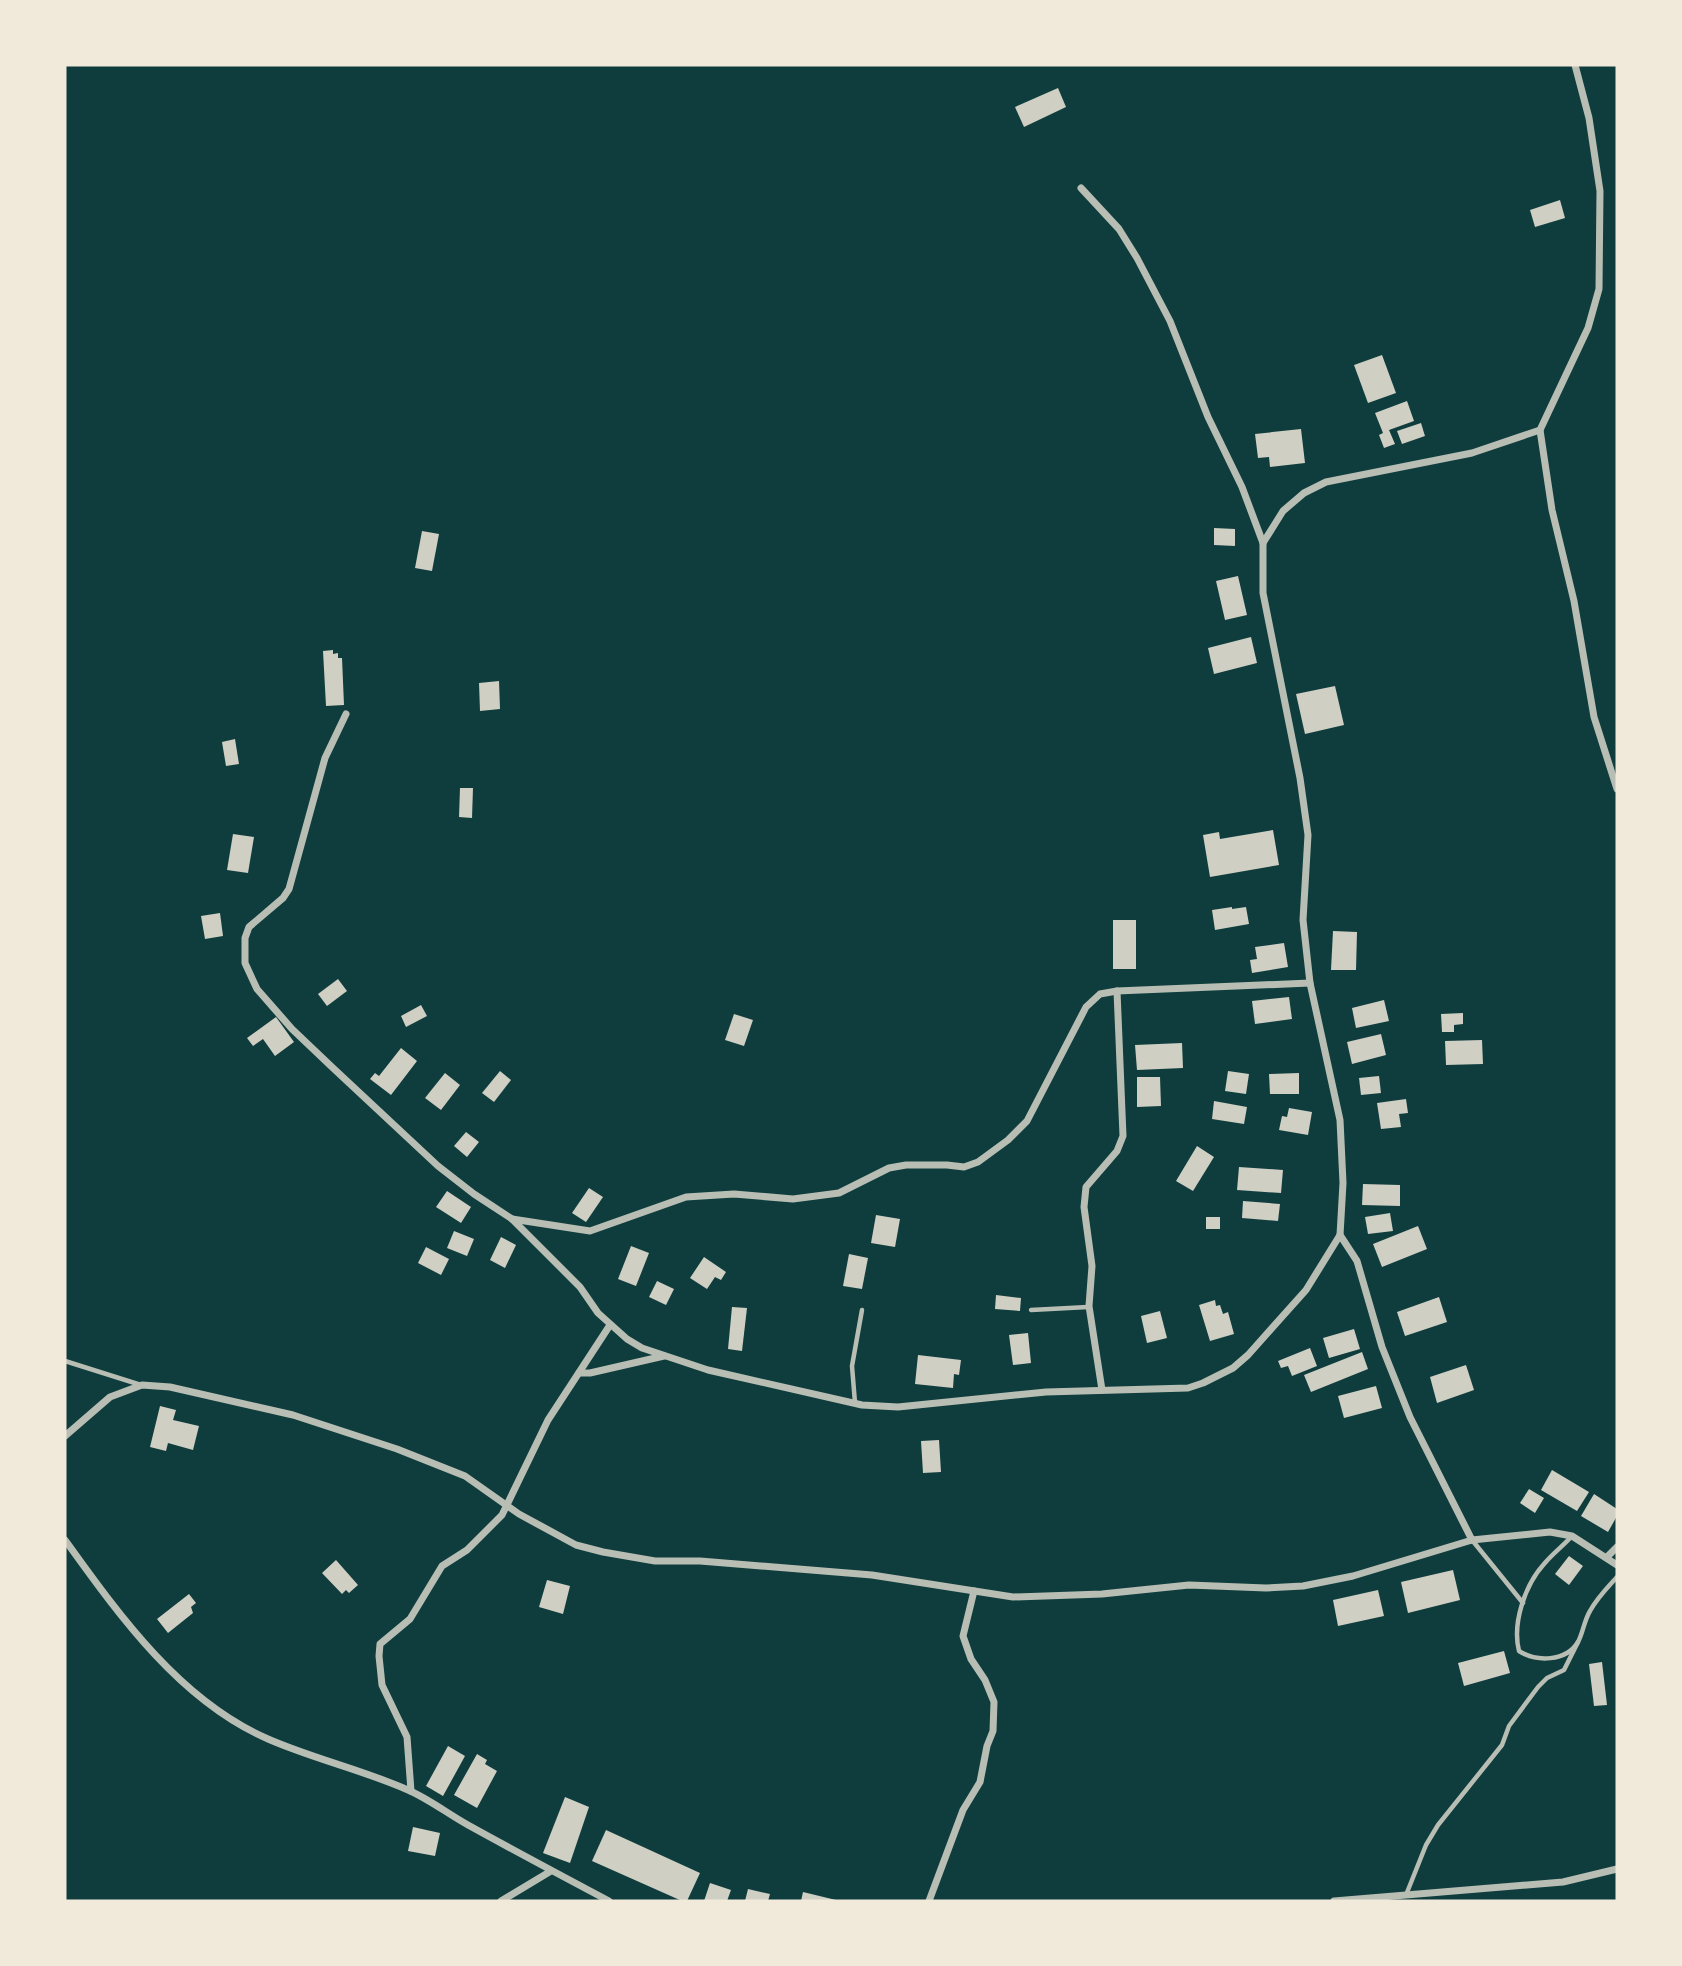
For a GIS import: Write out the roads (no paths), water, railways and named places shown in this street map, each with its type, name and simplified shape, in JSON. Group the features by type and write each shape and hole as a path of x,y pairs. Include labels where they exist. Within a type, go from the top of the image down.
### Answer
{"street":[{"path":"1575,65 1589,118 1600,191 1599,289 1588,328 1540,430 1552,509 1574,601 1594,717 1617,789"},
{"path":"346,714 325,758 289,890 249,927 245,938 245,963 257,989 292,1029 438,1166 512,1219 580,1287 610,1325 642,1348 708,1370 855,1404 898,1407 1046,1392 1188,1388 1233,1368 1306,1290 1340,1236 1343,1183 1340,1120 1310,983 1303,920 1308,835 1300,778 1264,593 1263,544 1242,487 1208,417 1170,321 1119,229 1081,188"},
{"path":"1263,544 1283,511 1304,493 1326,482 1472,453 1540,430"},
{"path":"512,1219 590,1231 686,1197 734,1194 793,1199 839,1193 889,1168 906,1165 964,1167 978,1162 1027,1121 1086,1007 1100,995 1117,991 1310,983"},
{"path":"1102,1390 1089,1307 1092,1266 1084,1207 1086,1187 1118,1151 1123,1136 1117,991"},
{"path":"1340,1236 1357,1261 1382,1347 1410,1417 1472,1540"},
{"path":"411,1791 407,1737 382,1685 380,1644 410,1619 442,1566 467,1550 491,1528 507,1505 548,1420 610,1325"},
{"path":"579,1373 590,1373 665,1355"},
{"path":"65,1436 110,1397 142,1385 170,1387 337,1428 466,1476 507,1505 576,1545 632,1559 700,1561 873,1575 1013,1597 1054,1597 1189,1585 1266,1588 1303,1586 1353,1576 1472,1540 1550,1532 1572,1536 1617,1565"},
{"path":"65,1540 125,1620 161,1662 229,1717 266,1738 411,1791 609,1901"},
{"path":"1607,1557 1617,1547"},
{"path":"929,1901 963,1810 980,1782 987,1746 993,1731 994,1702 985,1680 971,1658 963,1636 974,1591"},
{"path":"1334,1901 1563,1882 1617,1869"},
{"path":"501,1901 551,1871"}],"lane":[{"path":"1031,1310 1089,1307"},
{"path":"855,1404 852,1367 862,1310"},
{"path":"65,1361 142,1385"},
{"path":"1572,1536 1544,1564 1532,1581 1523,1603 1516,1638 1519,1651 1530,1658 1544,1660 1570,1651 1578,1643"},
{"path":"1472,1540 1523,1603"},
{"path":"1406,1895 1426,1845 1438,1825 1502,1745 1509,1727 1538,1686 1564,1670 1578,1643 1588,1613 1617,1577"}]}
